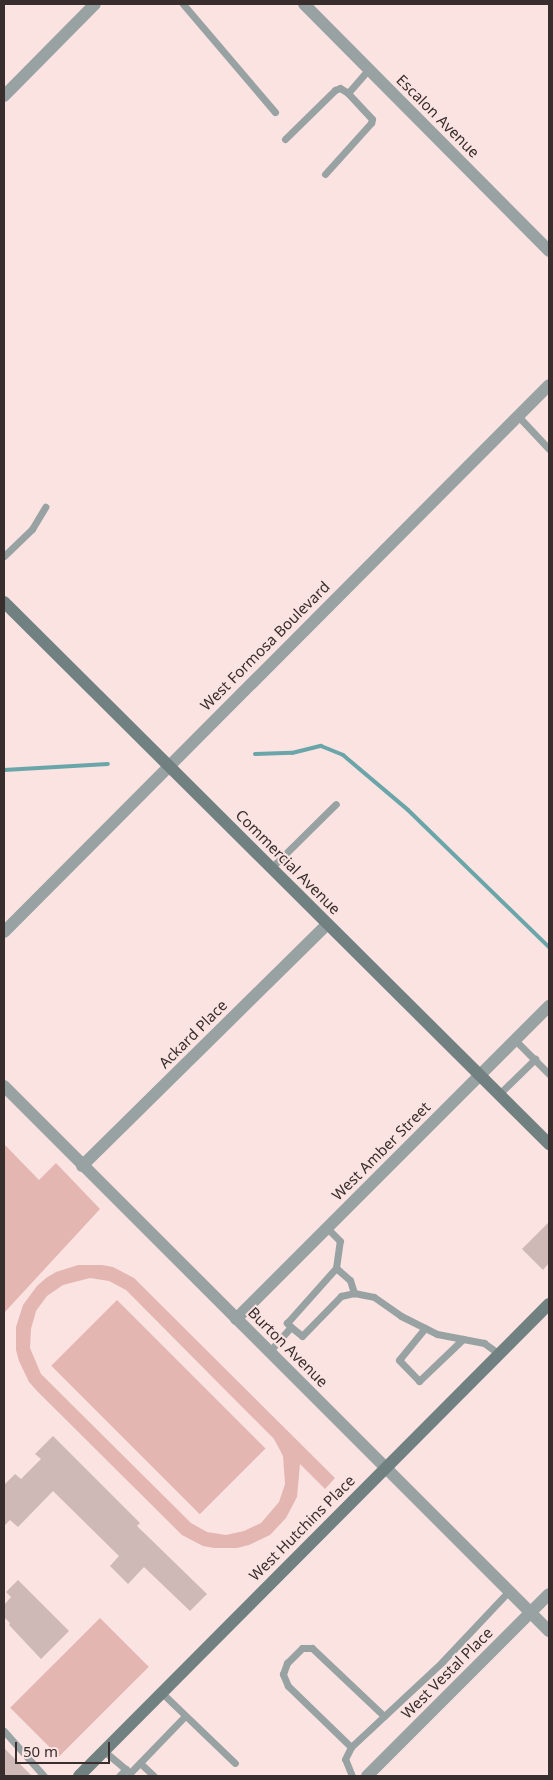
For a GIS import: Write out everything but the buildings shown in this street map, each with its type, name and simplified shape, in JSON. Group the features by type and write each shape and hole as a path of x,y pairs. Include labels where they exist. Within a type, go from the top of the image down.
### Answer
{"street":[{"path":"4,96 95,4"},
{"name":"Escalon Avenue","path":"304,4 549,251"},
{"name":"West Formosa Boulevard","path":"4,932 549,384"},
{"name":"Commercial Avenue","path":"4,602 169,764 326,925 549,1144"},
{"name":"Ackard Place","path":"82,1166 326,925"},
{"name":"West Amber Street","path":"236,1319 549,1006"},
{"name":"Burton Avenue","path":"4,1086 549,1631"},
{"name":"West Hutchins Place","path":"79,1776 549,1304"},
{"name":"West Vestal Place","path":"367,1776 549,1594"}],"lane":[{"path":"183,4 217,47 275,112"},
{"path":"348,92 369,69"},
{"path":"285,139 335,90 340,88 348,92 372,119 371,123 325,174"},
{"path":"518,416 549,449"},
{"path":"4,556 32,529 45,507"},
{"path":"270,868 336,804"},
{"path":"515,1040 549,1074"},
{"path":"498,1095 535,1060"},
{"path":"327,1228 340,1242 336,1268 287,1323 302,1336 341,1296 354,1293 374,1297 401,1316 437,1334 484,1344 499,1354"},
{"path":"336,1268 350,1280 354,1293"},
{"path":"269,1352 291,1327"},
{"path":"425,1328 399,1360 419,1382 463,1339"},
{"path":"352,1776 345,1759 351,1748 442,1662 509,1591"},
{"path":"351,1748 288,1686 283,1674 287,1663 302,1648 312,1648 384,1716"},
{"path":"162,1694 235,1762"},
{"path":"104,1751 130,1773 185,1716"},
{"path":"4,1731 44,1776"},
{"path":"140,1763 154,1776"},
{"path":"119,1776 126,1770"}],"shaded area":[{"path":"4,1144 39,1180 56,1163 100,1209 4,1313"},
{"path":"78,1265 102,1265 113,1267 134,1278 335,1478 325,1489 300,1464 297,1497 286,1518 270,1535 249,1545 237,1548 214,1548 203,1546 182,1535 29,1382 16,1350 16,1327 23,1305 37,1286 56,1272","holes":["90,1278 109,1281 126,1290 274,1439 283,1456 285,1484 279,1502 261,1523 244,1531 226,1535 207,1532 191,1523 41,1374 30,1348 31,1329 36,1311 47,1296 63,1285"]},
{"path":"117,1300 265,1448 200,1514 51,1366"},
{"path":"100,1618 149,1667 59,1757 10,1708"}],"waterway":[{"path":"255,754 292,753 321,746 343,755 408,810 549,947"},
{"path":"4,770 108,764"}]}
